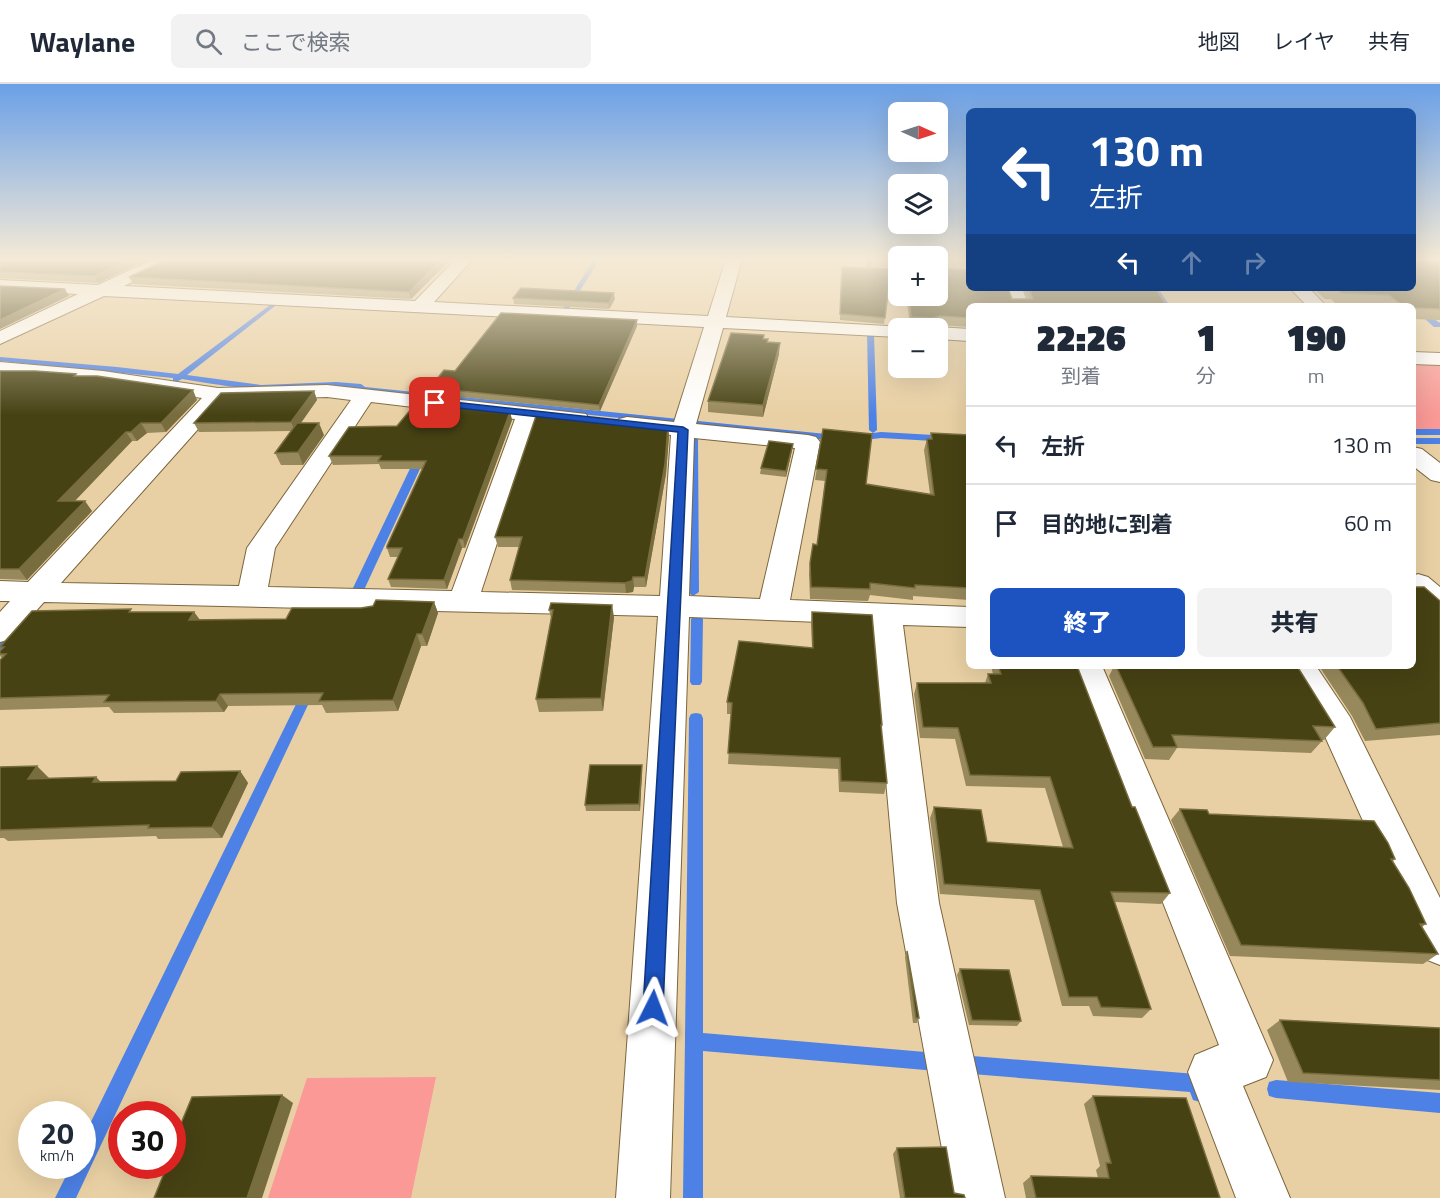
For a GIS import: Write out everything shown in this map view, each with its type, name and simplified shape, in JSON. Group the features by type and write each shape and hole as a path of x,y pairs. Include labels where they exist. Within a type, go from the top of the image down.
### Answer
{"street":[{"path":"0,338 57,311"},
{"path":"518,311 888,330"},
{"path":"643,1198 684,424 718,311"},
{"path":"948,333 966,334"},
{"path":"1416,357 1440,359"},
{"path":"0,368 103,377 218,394 327,391 605,422 684,424 808,442 773,610"},
{"path":"0,631 218,394"},
{"path":"252,596 261,548 365,395"},
{"path":"463,601 528,413"},
{"path":"1420,454 1440,475"},
{"path":"1424,584 1440,604"},
{"path":"0,591 674,606 966,616"},
{"path":"886,614 918,903 978,1198"},
{"path":"1087,669 1249,1060 1212,1072 1263,1198"},
{"path":"1301,669 1338,727 1440,944"}],"shaded area":[{"path":"1416,361 1440,363 1440,431 1417,431"},
{"path":"436,1077 411,1198 268,1198 307,1078"}],"building":[{"path":"0,311 19,311 0,320"},
{"path":"840,311 886,311 885,318 840,314"},
{"path":"910,311 966,311 966,318 940,316 911,317"},
{"path":"501,313 637,320 599,405 430,388 444,370 455,371"},
{"path":"731,333 764,335 763,339 768,339 767,342 780,343 763,405 708,401"},
{"path":"0,371 35,371 76,374 74,376 97,376 193,390 161,423 141,423 131,432 126,432 58,501 85,501 19,569 0,569"},
{"path":"314,391 291,422 194,423 221,393"},
{"path":"417,402 510,412 463,539 459,539 444,580 388,579 402,548 387,548 387,546 426,461 378,461 381,456 329,456 349,427 397,426"},
{"path":"537,413 668,426 665,464 645,577 633,577 632,581 625,583 510,580 522,537 495,537"},
{"path":"297,423 319,423 298,452 275,453"},
{"path":"823,429 872,434 866,484 934,495 927,439 932,439 931,433 966,435 966,588 915,585 915,588 870,583 870,589 811,587 810,563 813,544 817,545 827,470 816,469"},
{"path":"769,441 793,444 786,471 761,468"},
{"path":"1416,587 1424,587 1440,601 1440,723 1376,729 1363,703 1339,669 1416,669"},
{"path":"376,600 434,602 422,634 417,634 393,700 319,701 323,693 220,694 216,701 104,702 109,695 0,698 0,660 6,654 0,654 4,647 0,647 32,611 131,609 129,612 194,612 189,620 286,619 292,608 361,608 373,606"},
{"path":"551,603 612,605 601,698 536,699 553,610 549,610"},
{"path":"812,612 872,615 887,783 841,781 840,758 728,753 732,703 727,702 739,641 813,648"},
{"path":"999,669 1078,669 1132,807 1135,807 1170,893 1111,892 1151,1009 1101,1007 1097,997 1069,997 1040,890 944,884 934,807 981,810 987,842 1073,848 1050,777 970,775 958,728 923,727 917,683 991,683 988,674 1001,674"},
{"path":"1117,669 1299,669 1335,727 1313,726 1322,741 1172,735 1177,747 1153,747"},
{"path":"590,765 642,765 639,804 585,805"},
{"path":"37,766 28,779 96,777 93,782 176,781 181,772 240,771 212,827 148,828 149,825 0,830 0,767"},
{"path":"1180,809 1207,810 1209,814 1374,821 1388,843 1395,859 1391,859 1409,888 1426,924 1420,924 1438,954 1241,945"},
{"path":"907,951 919,1018 916,1018"},
{"path":"960,969 1009,970 1021,1021 972,1020"},
{"path":"1280,1020 1440,1028 1440,1080 1303,1073"},
{"path":"282,1095 247,1198 154,1198 162,1179 186,1179 186,1112 192,1097"},
{"path":"1093,1096 1186,1098 1220,1198 1036,1198 1031,1176 1109,1178 1106,1163 1111,1163"},
{"path":"946,1147 954,1193 964,1195 965,1198 905,1198 897,1148"}],"waterway":[{"path":"180,377 265,311"},
{"path":"1419,311 1437,325"},
{"path":"870,334 873,430"},
{"path":"0,359 180,377"},
{"path":"176,380 180,377"},
{"path":"180,377 261,387 336,384 361,386"},
{"path":"355,388 836,438"},
{"path":"1416,432 1440,432"},
{"path":"857,438 881,435 966,440"},
{"path":"693,592 694,437"},
{"path":"1416,441 1440,441"},
{"path":"358,590 421,456"},
{"path":"696,682 697,619"},
{"path":"0,647 15,630"},
{"path":"96,1133 309,690"},
{"path":"693,1198 696,718"},
{"path":"694,1041 937,1062"},
{"path":"972,1065 1196,1083 1200,1093"},
{"path":"1276,1089 1440,1103"},
{"path":"65,1198 74,1179"}],"route":[{"path":"435,403 683,430 653,1008"}]}
